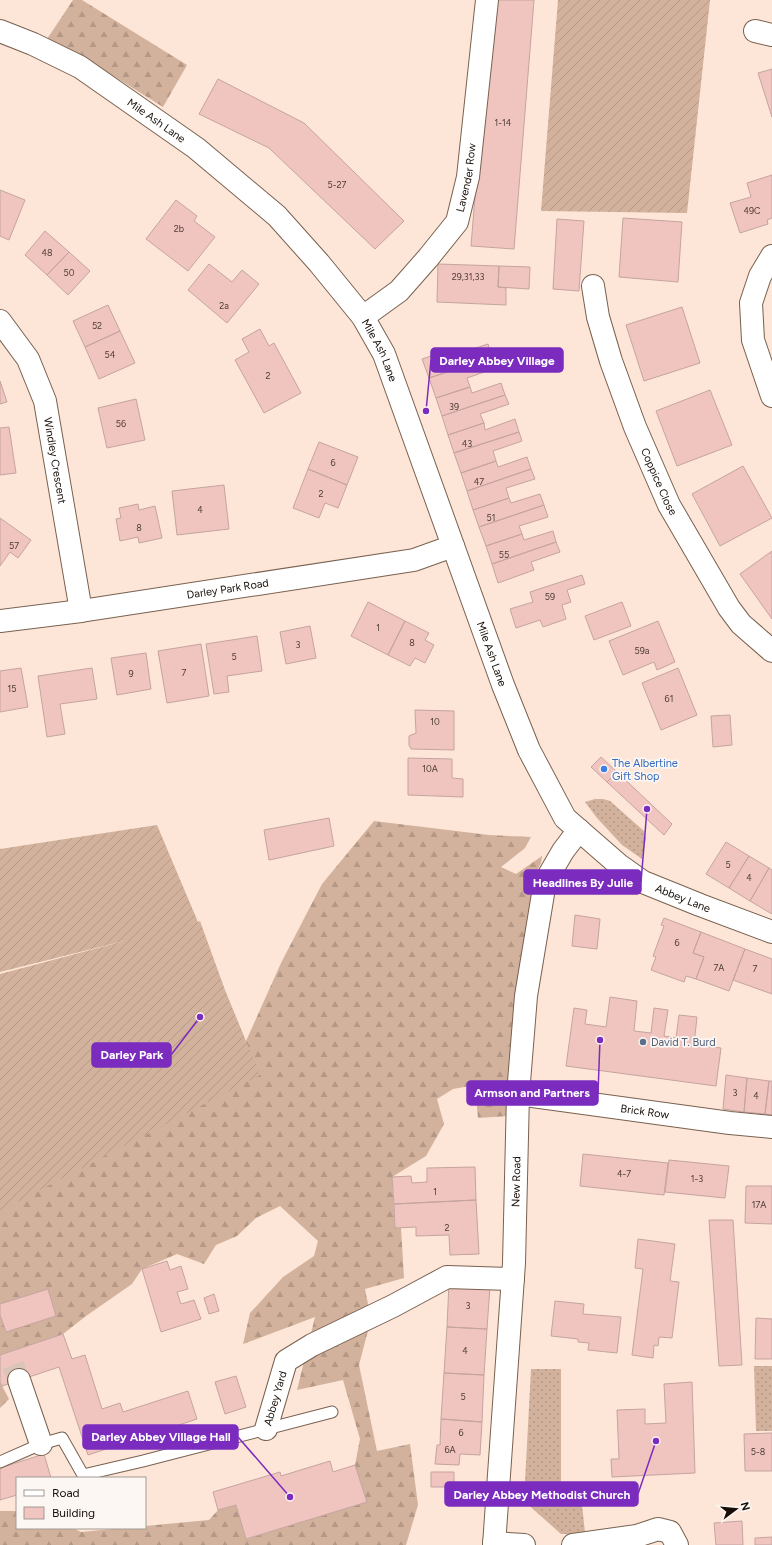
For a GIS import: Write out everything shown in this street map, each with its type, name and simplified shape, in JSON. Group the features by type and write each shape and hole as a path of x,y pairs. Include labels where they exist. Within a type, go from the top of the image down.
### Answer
{"street":[{"name":"Lavender Row","path":"363,317 399,290 428,258 457,222 468,177 487,0"},
{"name":"Mile Ash Lane","path":"0,31 33,44 80,67 196,148 277,216 319,263 363,317 384,354 503,684 529,750 572,824"},
{"path":"772,256 760,276 751,303 753,340 772,396"},
{"name":"Coppice Close","path":"593,286 598,317 611,361 635,427 669,505 729,608 741,624 772,651"},
{"name":"Windley Crescent","path":"0,321 28,359 45,401 81,611"},
{"name":"Darley Park Road","path":"0,621 81,611 414,560 453,546"},
{"name":"Abbey Lane","path":"572,824 619,865 643,882 700,906 772,932"},
{"name":"New Road","path":"494,1544 512,1280 518,1094 526,996 545,882 563,851 572,824"},
{"name":"Brick Row","path":"518,1094 730,1123 772,1127"},
{"name":"Abbey Yard","path":"266,1429 286,1361 312,1345 393,1306 447,1277 512,1280"},
{"path":"19,1380 41,1444"},
{"path":"573,1545 637,1536 658,1529 670,1532 678,1545"},
{"path":"494,1544 524,1545"}],"lane":[{"path":"266,1429 332,1412"},
{"name":"Abbey Yard","path":"0,1462 41,1444 62,1438 83,1475 266,1429"}],"green space":[{"path":"73,0 82,0 187,65 163,107 96,65 45,42"},
{"path":"558,0 710,0 687,213 541,211"},
{"path":"595,799 610,801 644,831 646,839 642,859 622,845 597,818 585,802"},
{"path":"374,821 489,835 531,837 525,848 501,867 516,874 542,856 541,863 531,883 539,888 509,1116 478,1118 475,1085 453,1089 437,1099 444,1124 426,1156 392,1177 395,1228 401,1228 404,1278 365,1289 371,1319 359,1365 377,1451 410,1444 418,1505 406,1545 0,1545 0,1511 16,1511 16,1529 75,1529 81,1532 112,1529 146,1529 146,1526 209,1520 218,1510 236,1505 247,1539 366,1502 355,1465 360,1439 343,1380 297,1390 315,1317 243,1344 250,1313 283,1277 314,1256 318,1241 280,1206 256,1218 237,1236 216,1245 204,1264 177,1254 142,1269 132,1284 63,1334 0,1355 0,1173 242,1050 281,963 322,884"},
{"path":"157,825 198,922 200,921 225,990 260,1075 0,1211 0,974 128,940 0,972 0,849"},
{"path":"754,1366 772,1366 772,1431 756,1431"},
{"path":"531,1369 561,1369 561,1489 580,1488 585,1532 561,1534 524,1501"},
{"path":"0,1382 9,1399 0,1408"}],"building":[{"path":"491,0 534,0 514,249 471,246"},
{"path":"772,69 772,117 758,73"},
{"path":"218,79 304,123 404,221 375,249 269,148 199,114"},
{"path":"772,175 772,218 767,220 768,224 740,233 730,203 751,197 747,183"},
{"path":"0,190 25,200 9,240 0,236"},
{"path":"176,200 197,216 194,221 215,237 188,271 146,239"},
{"path":"623,218 682,222 678,282 619,277"},
{"path":"557,219 584,221 579,291 553,289"},
{"path":"45,231 69,252 47,275 25,255"},
{"path":"69,252 90,271 68,295 47,275"},
{"path":"209,264 232,282 242,270 259,284 227,323 188,290"},
{"path":"438,264 499,266 498,287 506,288 506,305 437,302"},
{"path":"499,266 530,267 529,289 498,287"},
{"path":"108,305 120,331 85,347 73,321"},
{"path":"682,307 700,363 644,381 626,325"},
{"path":"260,329 269,346 274,343 301,393 264,413 235,360 249,352 242,339"},
{"path":"120,331 135,363 99,379 85,347"},
{"path":"488,344 492,357 429,378 422,359 456,348 458,354"},
{"path":"492,357 496,368 467,378 470,387 436,398 429,378"},
{"path":"0,381 7,402 0,404"},
{"path":"501,383 505,395 442,416 436,398 470,387 472,393"},
{"path":"710,390 732,445 677,466 656,411"},
{"path":"505,395 509,404 480,414 484,423 448,435 442,416"},
{"path":"136,399 145,440 107,448 98,408"},
{"path":"515,419 519,432 454,453 448,435 484,423 485,430"},
{"path":"9,427 16,473 0,475 0,428"},
{"path":"519,432 522,441 493,451 496,461 461,473 454,453"},
{"path":"319,442 358,457 347,485 308,469"},
{"path":"527,457 531,469 467,491 461,473 496,461 498,467"},
{"path":"743,466 772,518 720,546 692,494"},
{"path":"308,469 347,485 338,508 325,503 319,518 293,508"},
{"path":"531,469 535,479 506,488 509,498 473,510 467,491"},
{"path":"224,485 229,529 177,535 172,491"},
{"path":"540,494 544,505 479,527 473,510 509,498 511,503"},
{"path":"138,504 139,510 155,506 162,538 139,543 138,537 120,541 116,519 121,518 119,508"},
{"path":"544,505 548,517 519,526 522,534 486,546 479,527"},
{"path":"0,518 31,540 18,558 10,552 0,566"},
{"path":"553,531 556,542 492,564 486,546 522,534 524,540"},
{"path":"556,542 560,552 531,562 534,570 498,583 492,564"},
{"path":"772,551 772,619 740,574"},
{"path":"582,575 585,584 567,590 571,602 562,605 566,619 543,627 540,620 516,628 510,609 533,602 530,592"},
{"path":"368,602 405,621 388,655 351,636"},
{"path":"622,602 631,626 594,640 585,616"},
{"path":"405,621 429,633 425,640 434,645 425,663 415,658 410,666 388,655"},
{"path":"658,621 675,662 657,670 654,662 623,675 609,641"},
{"path":"310,626 316,658 286,664 280,632"},
{"path":"257,636 262,671 227,676 229,692 214,694 206,644"},
{"path":"201,644 209,696 167,703 158,651"},
{"path":"146,653 151,689 117,695 111,658"},
{"path":"21,668 28,707 0,712 0,671"},
{"path":"92,668 97,699 60,704 65,734 47,737 38,676"},
{"path":"678,668 697,715 661,730 642,683"},
{"path":"415,710 454,711 454,750 411,749 409,745 409,736 416,733"},
{"path":"730,715 732,745 713,747 711,716"},
{"name":"The Albertine Gift Shop","path":"601,757 617,772 607,782 591,767"},
{"path":"408,758 452,759 452,778 463,779 463,797 408,795"},
{"path":"617,772 672,824 664,835 607,782"},
{"path":"329,818 334,846 269,860 264,830"},
{"path":"726,842 749,856 729,888 706,874"},
{"path":"749,856 769,868 750,901 729,888"},
{"path":"769,868 772,870 772,914 750,901"},
{"path":"575,915 600,919 597,949 572,946"},
{"path":"664,918 701,932 693,953 704,957 696,979 686,976 684,982 651,970 656,957 653,956 664,926 661,925"},
{"path":"701,932 745,949 729,991 696,979 704,957 693,953"},
{"path":"745,949 772,959 772,994 733,980"},
{"path":"610,997 637,1001 634,1031 651,1033 654,1008 668,1010 664,1036 676,1038 679,1015 697,1017 694,1045 721,1048 716,1086 566,1066 574,1008 587,1010 585,1024 606,1027"},
{"path":"726,1075 747,1078 744,1112 723,1109"},
{"path":"747,1078 769,1081 765,1114 744,1112"},
{"path":"769,1081 772,1081 772,1115 765,1114"},
{"path":"583,1154 668,1163 664,1195 580,1186"},
{"path":"669,1160 729,1166 725,1198 665,1192"},
{"path":"475,1167 476,1200 394,1204 392,1177 411,1176 412,1183 427,1182 427,1168"},
{"path":"746,1186 772,1186 772,1224 745,1223"},
{"path":"476,1200 479,1254 450,1255 449,1235 416,1236 416,1227 395,1228 394,1204"},
{"path":"709,1220 733,1220 742,1365 719,1366"},
{"path":"638,1239 675,1244 670,1281 679,1282 672,1338 659,1337 658,1346 654,1345 653,1358 632,1355 643,1269 635,1268"},
{"path":"167,1261 170,1270 181,1266 188,1289 177,1292 181,1304 194,1300 201,1319 161,1332 142,1269"},
{"path":"449,1283 490,1286 487,1329 447,1327"},
{"path":"48,1289 56,1316 6,1332 0,1315 0,1304"},
{"path":"214,1294 219,1311 209,1314 204,1298"},
{"path":"555,1301 584,1304 583,1314 621,1317 617,1353 588,1350 589,1343 578,1342 578,1339 551,1336"},
{"path":"756,1318 772,1319 772,1359 755,1359"},
{"path":"447,1327 487,1329 484,1375 444,1373"},
{"path":"63,1334 72,1359 85,1355 102,1409 120,1403 123,1412 188,1391 197,1419 88,1455 59,1367 2,1386 0,1382 0,1355"},
{"path":"444,1373 484,1375 482,1422 441,1419"},
{"path":"236,1376 246,1407 225,1414 215,1382"},
{"path":"692,1382 695,1473 612,1477 611,1459 619,1459 617,1410 645,1409 645,1424 666,1423 664,1384"},
{"path":"441,1419 482,1422 480,1455 460,1454 459,1465 435,1464 437,1445 440,1445"},
{"path":"772,1433 772,1471 745,1471 744,1434"},
{"path":"44,1454 51,1477 16,1477 16,1495 0,1500 0,1468"},
{"path":"330,1461 333,1472 355,1465 367,1502 246,1539 236,1505 218,1510 213,1492 280,1472 281,1476"},
{"path":"431,1472 454,1472 454,1487 431,1487"},
{"path":"742,1521 743,1545 716,1545 714,1523"},
{"path":"772,1537 772,1545 755,1545 755,1538"}],"tunnel":[{"path":"13,1365 19,1380"}],"place":[{"name":"Darley Abbey Village","path":"426,411"},
{"name":"The Albertine Gift Shop","path":"604,769"},
{"name":"Headlines By Julie","path":"647,809"},
{"name":"Darley Park","path":"200,1017"},
{"name":"Armson and Partners","path":"600,1040"},
{"name":"David T. Burd","path":"643,1042"},
{"name":"Darley Abbey Methodist Church","path":"656,1441"},
{"name":"Darley Abbey Village Hall","path":"290,1497"}]}
